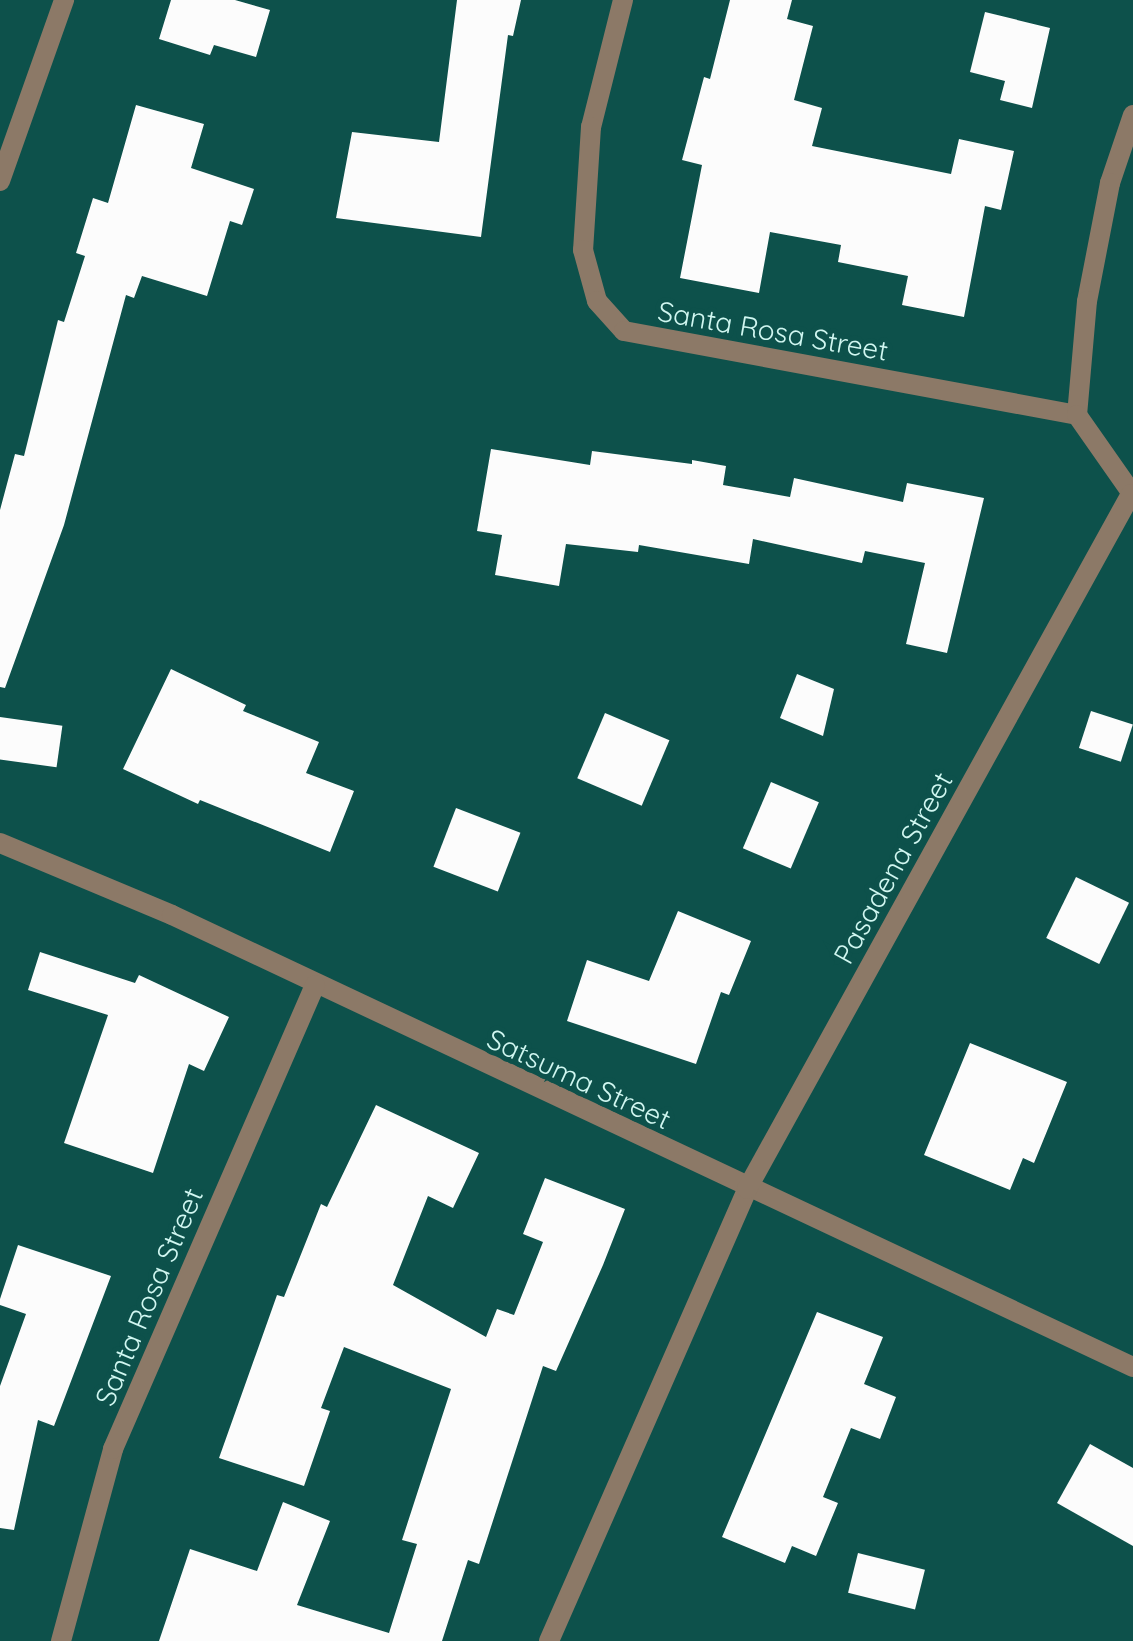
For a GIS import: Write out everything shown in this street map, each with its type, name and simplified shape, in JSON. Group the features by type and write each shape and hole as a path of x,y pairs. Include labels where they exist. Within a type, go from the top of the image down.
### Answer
{"street":[{"path":"0,182 64,0"},
{"name":"Santa Rosa Street","path":"623,0 591,128 583,250 597,301 624,331 1076,415"},
{"path":"1076,415 1087,301 1110,183 1133,115"},
{"name":"Pasadena Street","path":"549,1641 748,1189 1132,494 1076,415"},
{"name":"Satsuma Street","path":"0,843 172,916 1133,1368"},
{"name":"Santa Rosa Street","path":"62,1641 113,1449 315,985"}],"building":[{"path":"171,0 235,0 270,10 256,57 214,45 210,55 159,39"},
{"path":"457,0 521,0 513,36 508,35 481,237 336,218 352,132 439,142"},
{"path":"730,0 792,0 787,19 813,26 794,100 822,108 812,146 951,174 959,139 1014,151 1001,210 985,206 964,317 902,305 908,276 838,262 841,245 770,232 759,293 680,278 702,165 682,160 704,77 710,79"},
{"path":"985,12 1050,28 1032,108 1000,100 1005,81 970,72"},
{"path":"136,105 204,124 191,168 254,189 242,225 230,221 207,296 142,276 134,298 126,295 64,525 5,688 0,687 0,510 15,454 24,456 58,320 64,322 85,256 76,253 93,198 108,203"},
{"path":"491,449 590,465 592,451 692,464 692,460 726,466 723,485 790,497 794,478 903,502 907,483 984,498 947,653 906,644 925,563 865,551 862,563 753,539 749,564 639,545 638,552 566,544 559,586 495,575 502,535 477,531"},
{"path":"171,669 246,705 243,711 319,742 306,773 354,791 330,852 200,800 198,804 123,769"},
{"path":"797,674 834,689 823,736 780,718"},
{"path":"1091,711 1133,725 1121,762 1079,748"},
{"path":"605,713 669,740 642,806 577,778"},
{"path":"0,717 62,726 57,767 0,759"},
{"path":"771,782 819,802 791,869 743,848"},
{"path":"456,808 520,833 498,892 433,867"},
{"path":"1076,877 1129,903 1099,964 1046,938"},
{"path":"678,911 751,941 729,995 721,992 696,1064 567,1021 587,960 649,981"},
{"path":"40,952 135,983 139,975 229,1017 204,1071 189,1064 153,1173 64,1143 108,1015 28,990"},
{"path":"970,1043 1067,1082 1034,1163 1023,1158 1010,1190 924,1155"},
{"path":"376,1105 479,1153 453,1208 428,1196 393,1285 486,1337 497,1309 514,1315 543,1242 523,1234 545,1178 625,1209 603,1265 556,1371 543,1366 479,1564 468,1560 442,1641 159,1641 190,1549 257,1571 283,1502 330,1521 297,1605 389,1633 417,1544 402,1540 451,1389 344,1347 321,1408 330,1411 304,1486 219,1458 277,1295 284,1297 321,1204 327,1207"},
{"path":"18,1245 111,1276 54,1426 38,1420 14,1530 0,1528 0,1386 26,1314 0,1305 0,1299"},
{"path":"817,1312 883,1337 864,1384 896,1397 880,1439 851,1428 823,1497 838,1503 816,1556 792,1546 785,1563 722,1537"},
{"path":"1090,1444 1133,1468 1133,1546 1057,1503"},
{"path":"858,1553 925,1570 915,1609 848,1593"}]}
